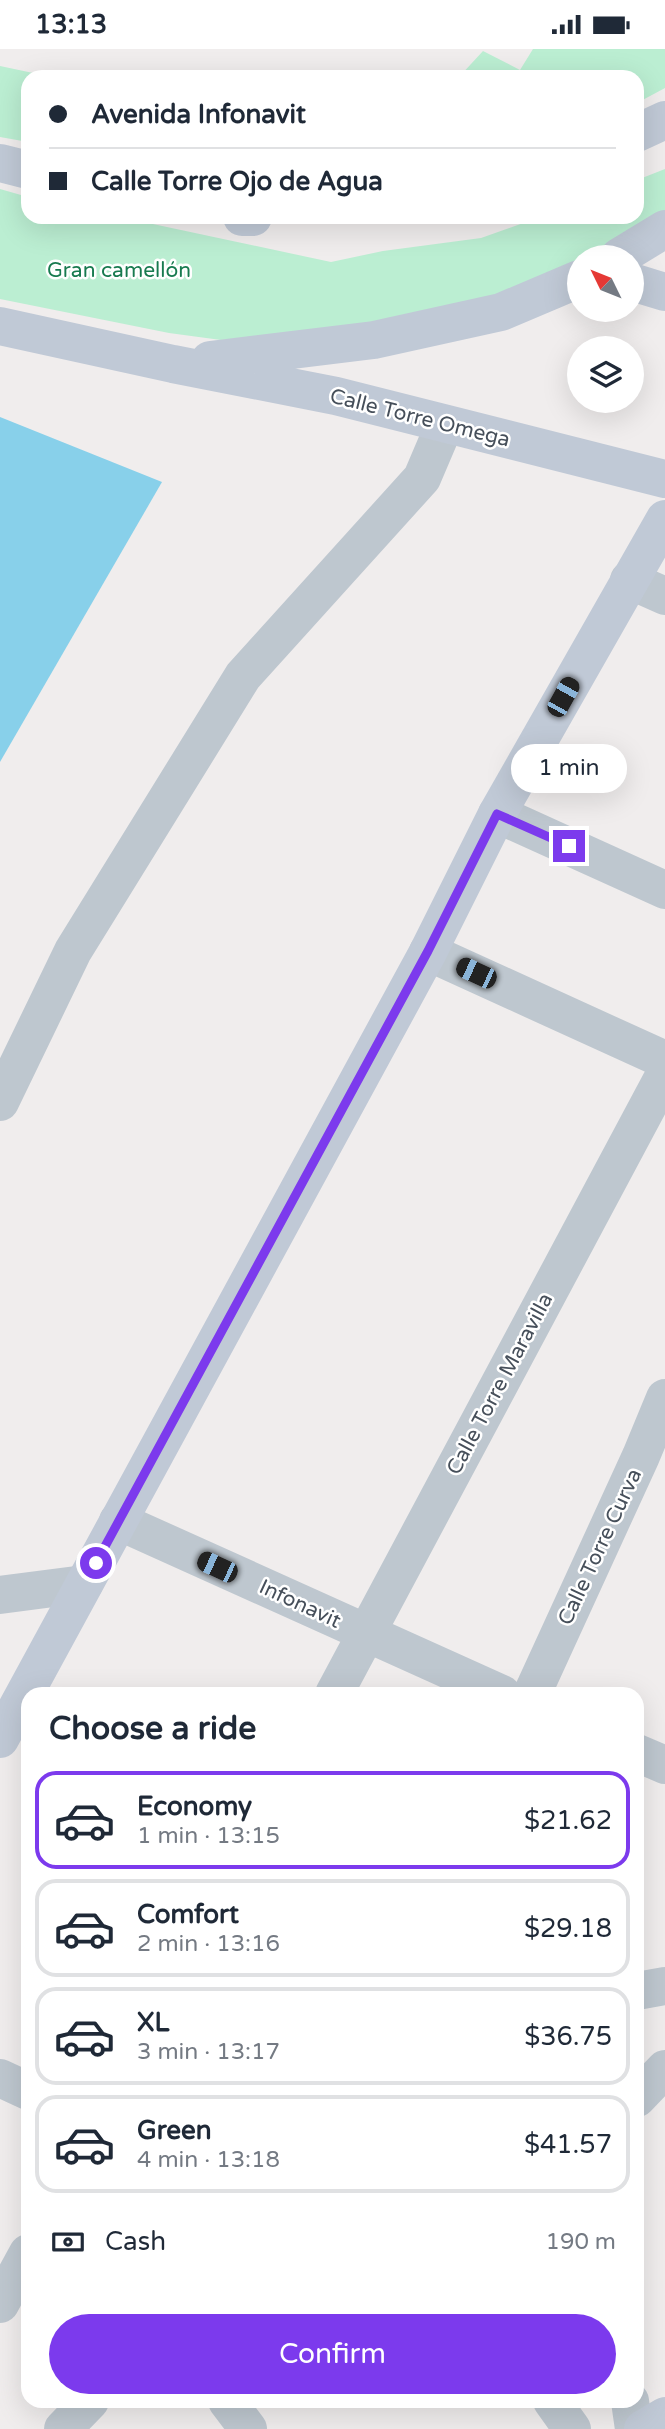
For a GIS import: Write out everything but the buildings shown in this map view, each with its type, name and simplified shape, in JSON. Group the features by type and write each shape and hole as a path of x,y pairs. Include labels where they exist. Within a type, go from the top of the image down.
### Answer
{"main road":[{"path":"644,130 665,120"},
{"path":"0,163 21,168"},
{"path":"639,245 665,229"},
{"path":"173,364 374,340 502,312 567,284"},
{"path":"644,286 665,292"},
{"name":"Calle Torre Omega","path":"0,326 336,396 665,479"},
{"path":"28,1687 428,951 497,814 665,519"},
{"path":"0,1739 21,1700"},
{"path":"643,2429 665,2416"}],"street":[{"path":"0,1102 73,951 243,676 422,478 445,424"},
{"path":"629,580 665,596"},
{"path":"497,814 665,890"},
{"path":"428,951 665,1060"},
{"name":"Calle Torre Maravilla","path":"338,1687 665,1074"},
{"name":"Calle Torre Curva","path":"536,1687 653,1462 665,1398"},
{"name":"Infonavit","path":"118,1521 486,1687"},
{"path":"0,1595 84,1584"},
{"path":"644,1756 665,1765"},
{"path":"644,1990 665,1986"},
{"path":"644,2091 665,2069"},
{"path":"0,2078 21,2088"},
{"path":"0,2304 21,2266"},
{"path":"63,2429 83,2408"},
{"path":"232,2408 248,2429"},
{"path":"557,2408 572,2429"},
{"path":"631,2408 634,2429"}],"green space":[{"path":"533,49 665,49 665,88 644,99 644,70 520,70"},
{"path":"483,51 520,70 465,70"},
{"path":"0,66 21,70 21,141 0,137"},
{"name":"Gran camellón","path":"665,169 665,223 629,245 567,245 567,277 464,316 221,340 169,333 0,299 0,189 21,195 21,224 153,224 331,262 383,251 481,238 520,224 644,224 644,177"}],"water":[{"path":"0,417 162,482 0,762"}],"route":[{"path":"96,1563 428,951 497,814 569,846"}]}
